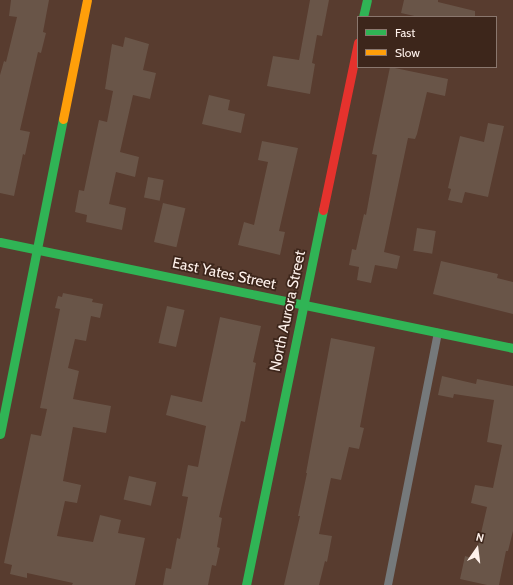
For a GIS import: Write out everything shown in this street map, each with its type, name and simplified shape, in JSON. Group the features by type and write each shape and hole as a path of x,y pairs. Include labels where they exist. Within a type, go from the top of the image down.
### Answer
{"street":[{"path":"0,434 87,0"},
{"path":"363,16 367,0"},
{"name":"North Aurora Street","path":"246,585 357,48"},
{"name":"East Yates Street","path":"0,242 513,348"}],"lane":[{"path":"388,585 438,333"}],"building":[{"path":"11,0 49,0 43,32 46,33 41,53 38,52 20,130 30,132 25,155 23,154 14,196 0,193 0,75 4,61 6,62 17,17 9,16"},
{"path":"310,0 329,0 322,36 317,35 312,63 315,64 310,94 267,86 273,56 299,60"},
{"path":"404,0 438,0 438,2 475,11 475,16 414,16 401,13"},
{"path":"125,37 149,44 143,70 156,73 150,99 133,95 120,152 139,157 135,177 116,172 109,204 126,208 122,230 86,222 87,215 75,212 79,190 84,191 99,120 107,122 113,91 105,89 112,44 123,47"},
{"path":"390,68 448,79 445,96 427,92 415,139 408,138 384,252 400,256 397,269 375,265 371,283 357,280 359,267 349,265 352,249 356,250 364,214 366,215 377,155 372,154"},
{"path":"209,95 230,100 228,110 245,114 241,133 202,124"},
{"path":"488,123 504,126 488,197 465,192 462,203 448,200 451,189 448,188 460,136 484,142"},
{"path":"262,141 298,148 279,231 285,232 280,255 238,245 244,222 254,225 268,162 258,160"},
{"path":"148,177 164,180 160,201 144,198"},
{"path":"163,203 185,208 176,247 154,242"},
{"path":"417,228 436,231 432,254 413,251"},
{"path":"441,261 498,274 497,278 513,282 513,314 433,294"},
{"path":"63,293 93,299 92,302 103,304 100,318 91,316 86,341 75,339 68,368 79,371 73,399 111,406 106,433 73,427 63,481 81,485 77,503 65,501 57,536 93,542 100,515 121,520 118,533 145,538 135,585 72,585 73,583 27,573 27,578 10,574 12,565 4,563 31,434 41,436 47,409 40,408 60,309 55,308 58,296 62,297"},
{"path":"167,306 185,310 176,347 158,343"},
{"path":"220,317 261,326 253,362 256,363 245,422 241,421 219,517 222,518 217,547 220,548 216,566 212,565 208,585 163,585 166,568 171,569 177,538 180,539 188,497 182,496 188,465 198,467 206,426 166,415 171,395 202,402"},
{"path":"331,338 375,347 360,427 364,428 359,449 349,447 341,480 331,478 319,534 332,536 327,562 325,561 319,585 284,585 300,516 298,516"},
{"path":"442,376 476,384 477,379 513,386 513,531 508,551 506,551 499,585 487,585 460,579 465,556 475,559 487,507 471,503 475,485 493,488 502,445 487,442 494,400 454,394 453,398 438,395"},
{"path":"129,476 156,482 151,506 124,499"}],"traffic: fast":[{"path":"363,16 367,0"},
{"path":"0,434 63,119"},
{"path":"246,585 323,210"},
{"path":"0,242 513,348"}],"traffic: slow":[{"path":"63,119 87,0"}],"traffic: jam":[{"path":"323,210 357,48"}]}
